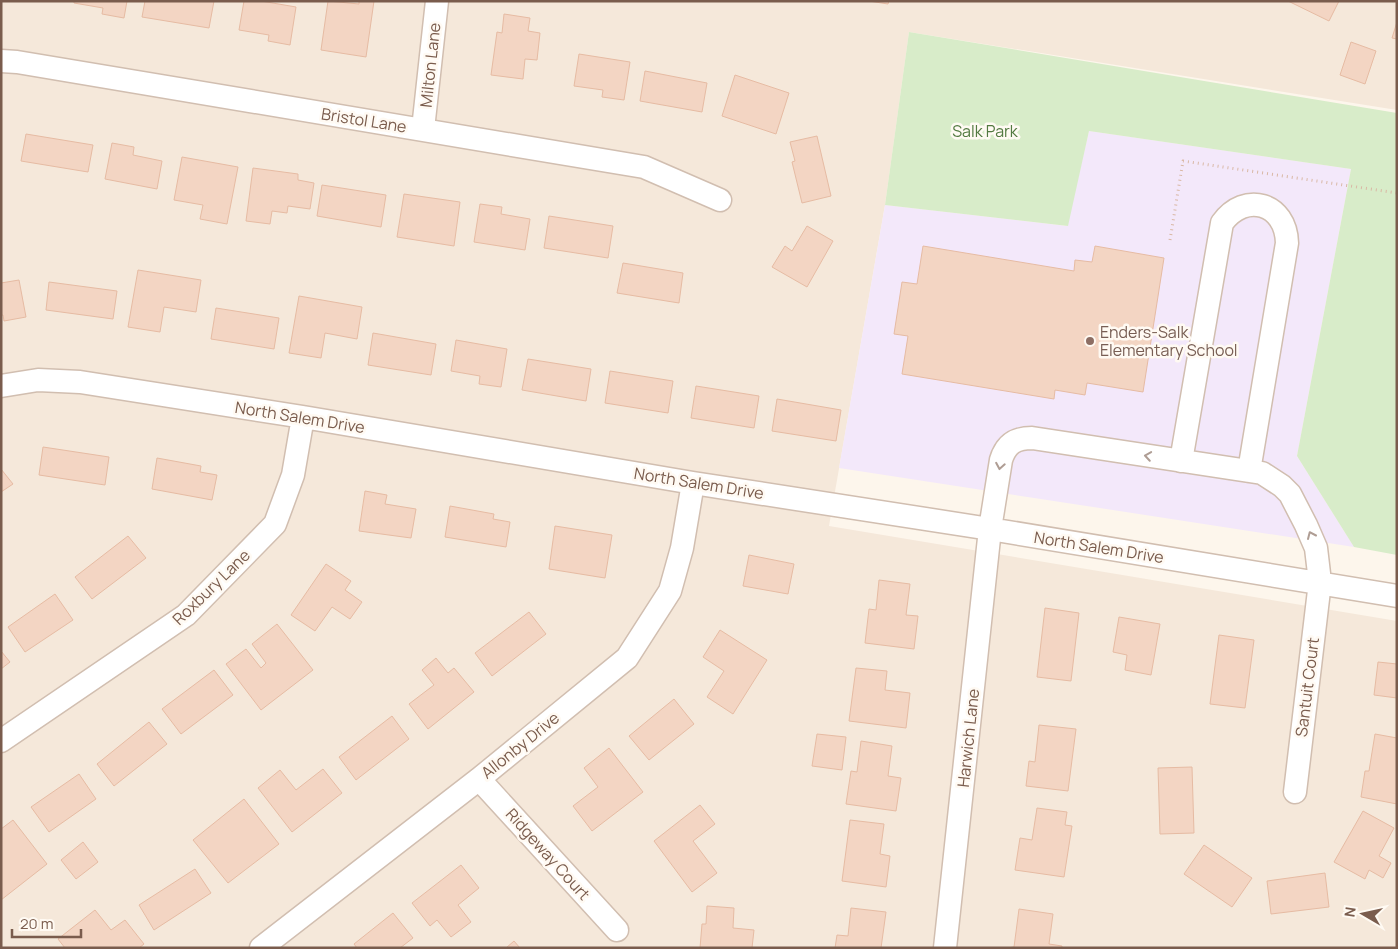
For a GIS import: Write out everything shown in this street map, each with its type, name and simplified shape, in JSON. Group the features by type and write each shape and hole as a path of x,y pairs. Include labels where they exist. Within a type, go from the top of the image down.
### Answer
{"street":[{"name":"Milton Lane","path":"423,129 437,1"},
{"name":"Bristol Lane","path":"1,61 423,129 644,167 720,200"},
{"path":"1181,461 1222,223 1235,211 1253,204 1260,204 1276,213 1282,219 1285,226 1287,243 1248,471"},
{"name":"North Salem Drive","path":"1,386 38,380 80,382 303,417 692,483 990,529 1397,596"},
{"name":"Roxbury Lane","path":"1,741 186,615 275,524 293,475 303,417"},
{"name":"Harwich Lane","path":"945,948 990,529 1000,460 1004,450 1008,445 1022,438 1032,438 1181,461"},
{"name":"Santuit Court","path":"1181,461 1262,473 1270,478 1290,494 1316,548 1320,582 1295,792"},
{"name":"Allonby Drive","path":"261,948 479,779 627,658 670,591 682,548 692,483"},
{"name":"Ridgeway Court","path":"479,779 617,930"}],"shaded area":[{"path":"1,1 1397,1 1397,110 909,32 885,205 829,526 1397,621 1397,948 1,948"},
{"name":"Enders-Salk Elementary School","path":"1089,131 1351,169 1297,456 1354,547 839,468 885,205 1067,226"}],"green space":[{"name":"Salk Park","path":"909,32 1397,113 1397,555 1354,547 1297,456 1351,169 1089,131 1068,226 885,205"}],"building":[{"path":"74,1 127,1 124,18 102,14 103,8 74,3"},
{"path":"145,1 214,1 209,28 142,17"},
{"path":"244,1 261,1 296,7 290,45 268,41 269,35 239,30"},
{"path":"328,1 359,4 359,1 374,1 366,57 321,50"},
{"path":"869,1 889,1 888,4"},
{"path":"1288,1 1339,1 1329,21"},
{"path":"504,14 530,18 528,31 540,33 537,60 525,59 523,79 491,75 497,32 502,33"},
{"path":"1397,22 1397,39 1392,38"},
{"path":"1351,42 1376,51 1365,84 1340,75"},
{"path":"579,54 630,62 624,100 602,97 603,90 574,86"},
{"path":"645,71 707,83 702,112 640,101"},
{"path":"735,75 789,93 776,134 722,116"},
{"path":"26,134 93,145 88,172 21,161"},
{"path":"817,136 831,196 802,203 792,162 795,161 790,142"},
{"path":"112,143 134,147 133,155 162,161 157,189 105,179"},
{"path":"182,157 238,167 227,224 200,219 203,205 174,200"},
{"path":"253,168 298,174 298,180 314,183 310,209 288,206 287,213 272,211 270,224 246,221"},
{"path":"322,185 386,195 381,227 317,216"},
{"path":"404,194 460,202 454,246 397,237"},
{"path":"480,204 502,207 501,214 530,219 525,250 474,242"},
{"path":"549,216 613,226 608,258 544,248"},
{"path":"807,226 833,241 807,287 772,267 785,246 792,251"},
{"path":"923,246 1074,271 1075,260 1092,262 1095,246 1164,258 1143,392 1087,383 1085,395 1055,390 1054,399 902,374 908,336 894,334 902,282 917,284"},
{"path":"623,263 683,273 679,303 617,293"},
{"path":"138,270 201,280 196,312 164,307 160,332 128,327"},
{"path":"19,280 26,317 4,321 3,315 1,315 1,283"},
{"path":"49,282 117,291 113,319 46,310"},
{"path":"299,296 362,307 357,339 325,333 321,358 289,353"},
{"path":"216,308 279,318 274,349 211,339"},
{"path":"373,333 436,344 431,375 368,365"},
{"path":"456,340 507,349 501,387 479,384 480,376 451,371"},
{"path":"528,359 591,369 586,401 522,390"},
{"path":"610,371 673,381 668,413 605,403"},
{"path":"696,386 759,396 754,428 691,418"},
{"path":"777,399 841,410 836,441 772,431"},
{"path":"43,447 109,457 105,485 39,475"},
{"path":"157,458 201,466 200,472 217,475 212,500 152,489"},
{"path":"1,469 13,484 1,492"},
{"path":"365,491 387,495 385,504 416,509 411,538 359,531"},
{"path":"450,506 494,514 493,519 510,522 506,547 445,537"},
{"path":"555,526 612,535 605,578 549,569"},
{"path":"128,536 146,558 92,599 75,577"},
{"path":"749,555 794,564 788,594 743,586"},
{"path":"326,564 351,581 345,590 362,602 350,619 332,607 315,631 291,615"},
{"path":"879,580 910,584 906,615 918,616 914,649 865,643 869,609 876,610"},
{"path":"55,594 73,620 25,652 8,627"},
{"path":"1045,608 1079,613 1071,681 1037,677"},
{"path":"529,612 546,634 492,676 475,653"},
{"path":"1119,617 1160,624 1151,675 1125,670 1127,655 1113,652"},
{"path":"277,624 313,670 261,710 226,664 246,649 261,668 266,663 252,644"},
{"path":"720,630 767,660 733,714 707,697 724,671 703,657"},
{"path":"1219,635 1254,640 1245,708 1210,704"},
{"path":"1,651 10,662 1,669"},
{"path":"436,658 448,673 454,668 474,692 428,729 409,704 434,685 422,670"},
{"path":"1378,662 1397,664 1397,698 1374,695"},
{"path":"856,668 887,671 885,690 910,693 906,728 849,721"},
{"path":"214,670 233,695 181,734 162,709"},
{"path":"674,699 694,724 649,760 629,736"},
{"path":"392,716 409,739 356,780 339,757"},
{"path":"149,722 167,744 114,786 97,764"},
{"path":"1039,725 1076,729 1068,791 1026,786 1029,761 1035,762"},
{"path":"817,734 846,737 842,770 812,766"},
{"path":"1375,734 1397,738 1397,804 1361,797 1365,771 1369,771"},
{"path":"861,741 892,746 888,776 901,778 896,811 846,804 851,771 857,772"},
{"path":"609,748 643,792 592,831 573,806 598,787 584,768"},
{"path":"1192,767 1194,833 1160,834 1158,768"},
{"path":"323,769 342,793 292,832 258,788 280,770 296,790"},
{"path":"79,774 96,799 49,832 31,807"},
{"path":"244,799 279,844 228,883 193,840"},
{"path":"700,805 715,824 693,841 717,873 692,892 654,841"},
{"path":"1037,808 1067,812 1065,825 1072,826 1064,877 1015,870 1020,838 1032,840"},
{"path":"1363,811 1394,828 1379,856 1391,863 1383,878 1369,870 1365,879 1334,862"},
{"path":"13,820 47,864 1,900 1,829"},
{"path":"850,820 884,824 880,854 890,856 886,887 842,881"},
{"path":"83,842 98,862 76,879 61,860"},
{"path":"1204,845 1252,878 1232,907 1184,874"},
{"path":"461,865 479,888 458,905 471,922 451,937 437,920 430,926 412,903"},
{"path":"195,869 211,893 154,930 139,905"},
{"path":"1325,873 1329,907 1271,914 1267,881"},
{"path":"707,906 734,908 733,928 754,930 752,948 700,948 702,924 706,924"},
{"path":"851,908 886,912 881,948 835,948 837,935 848,936"},
{"path":"1019,909 1053,914 1049,944 1062,946 1062,948 1007,948 1014,947"},
{"path":"95,910 111,930 125,920 144,944 139,948 65,948 58,939"},
{"path":"393,913 413,938 400,948 357,948 354,944"},
{"path":"514,941 520,948 506,948"}],"place":[{"name":"Enders-Salk Elementary School","path":"1090,341"}]}
